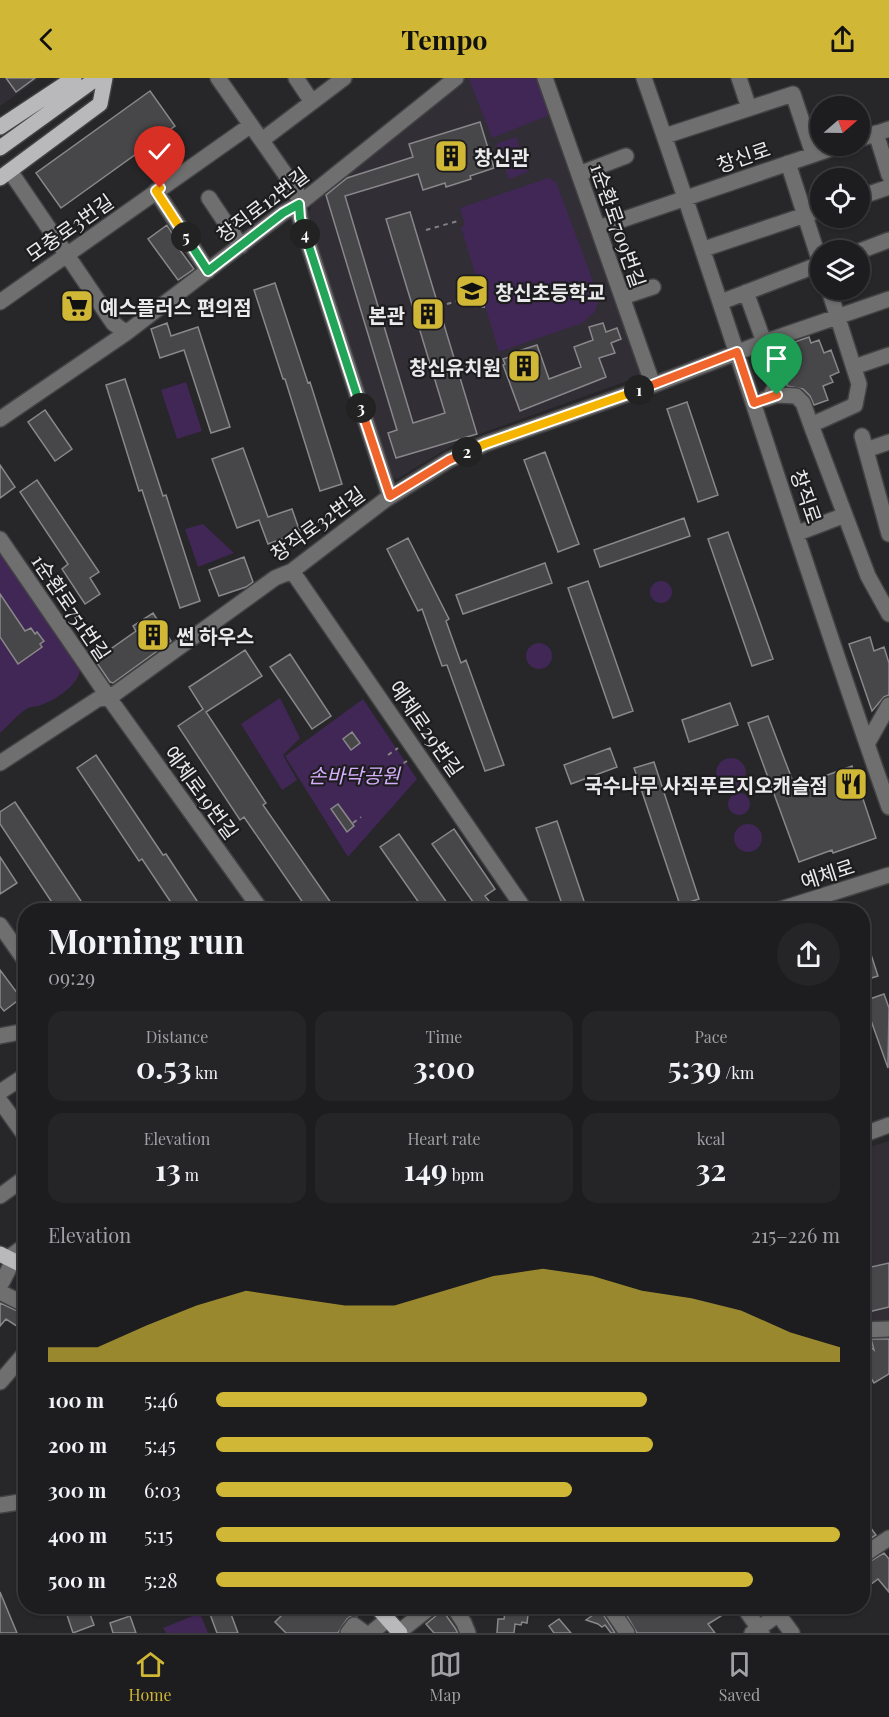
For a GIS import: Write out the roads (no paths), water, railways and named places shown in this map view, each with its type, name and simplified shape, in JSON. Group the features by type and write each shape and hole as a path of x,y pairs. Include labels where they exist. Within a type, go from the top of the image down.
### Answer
{"main road":[{"path":"0,127 74,78"},
{"path":"0,148 97,78"},
{"path":"5,175 100,104 105,78"},
{"path":"383,1614 399,1632"}],"street":[{"path":"218,78 297,191 300,218 390,496"},
{"path":"296,78 312,102"},
{"path":"262,140 344,78"},
{"path":"430,78 439,92"},
{"name":"창직로12번길","path":"0,419 126,333 283,213 299,204 456,78"},
{"name":"1순환로709번길","path":"545,78 653,385"},
{"path":"739,78 749,108"},
{"name":"창직로","path":"650,80 665,136 798,533 837,659 889,807"},
{"path":"665,136 793,94 810,145"},
{"name":"모충로3번길","path":"0,302 251,125"},
{"path":"883,131 889,175"},
{"name":"창신로","path":"686,198 810,155"},
{"path":"579,174 626,156"},
{"path":"788,163 810,207"},
{"path":"5,175 67,254 113,323 126,333"},
{"path":"870,194 889,187"},
{"path":"156,191 208,271"},
{"path":"209,198 241,246"},
{"path":"598,228 686,198"},
{"path":"704,249 810,214"},
{"path":"870,247 889,240"},
{"path":"722,302 810,267"},
{"path":"622,297 653,286"},
{"path":"746,292 778,381 770,397"},
{"name":"창직로32번길","path":"0,764 98,699 109,698 275,578 292,571 390,496 449,460 485,444 889,298"},
{"path":"811,424 855,405 859,384 832,300"},
{"path":"854,367 889,355"},
{"path":"754,403 777,395 796,396 803,404 868,576 889,614"},
{"path":"889,442 864,443 884,493 889,534"},
{"path":"798,533 845,515"},
{"name":"1순환로751번길","path":"0,539 109,698"},
{"name":"예체로29번길","path":"292,571 520,903"},
{"name":"예체로19번길","path":"109,698 256,903"},
{"path":"867,744 887,712"},
{"name":"예체로","path":"800,903 889,875"},
{"path":"0,924 18,950"},
{"path":"0,1035 18,1032"},
{"path":"0,1092 18,1080"},
{"path":"0,1102 18,1114"},
{"path":"870,1132 889,1125"},
{"path":"0,1195 18,1183"},
{"path":"0,1286 12,1260"},
{"path":"0,1292 18,1301"},
{"path":"870,1330 889,1329"},
{"path":"0,1382 18,1361"},
{"path":"0,1505 18,1502"},
{"path":"870,1551 889,1538"},
{"path":"399,1632 422,1614"},
{"path":"458,1614 468,1633"},
{"path":"614,1614 627,1633"},
{"path":"747,1614 757,1631 779,1614"},
{"path":"785,1614 792,1633"},
{"path":"370,1633 388,1619"},
{"path":"348,1633 354,1625 365,1633"}],"place":[{"name":"창신관","path":"451,156"},
{"name":"창신초등학교","path":"472,291"},
{"name":"예스플러스 편의점","path":"77,306"},
{"name":"본관","path":"428,314"},
{"name":"창신유치원","path":"524,366"},
{"name":"썬 하우스","path":"153,635"},
{"name":"국수나무 사직푸르지오캐슬점","path":"851,784"}],"park label":[{"name":"손바닥공원","path":"354,774"}]}
